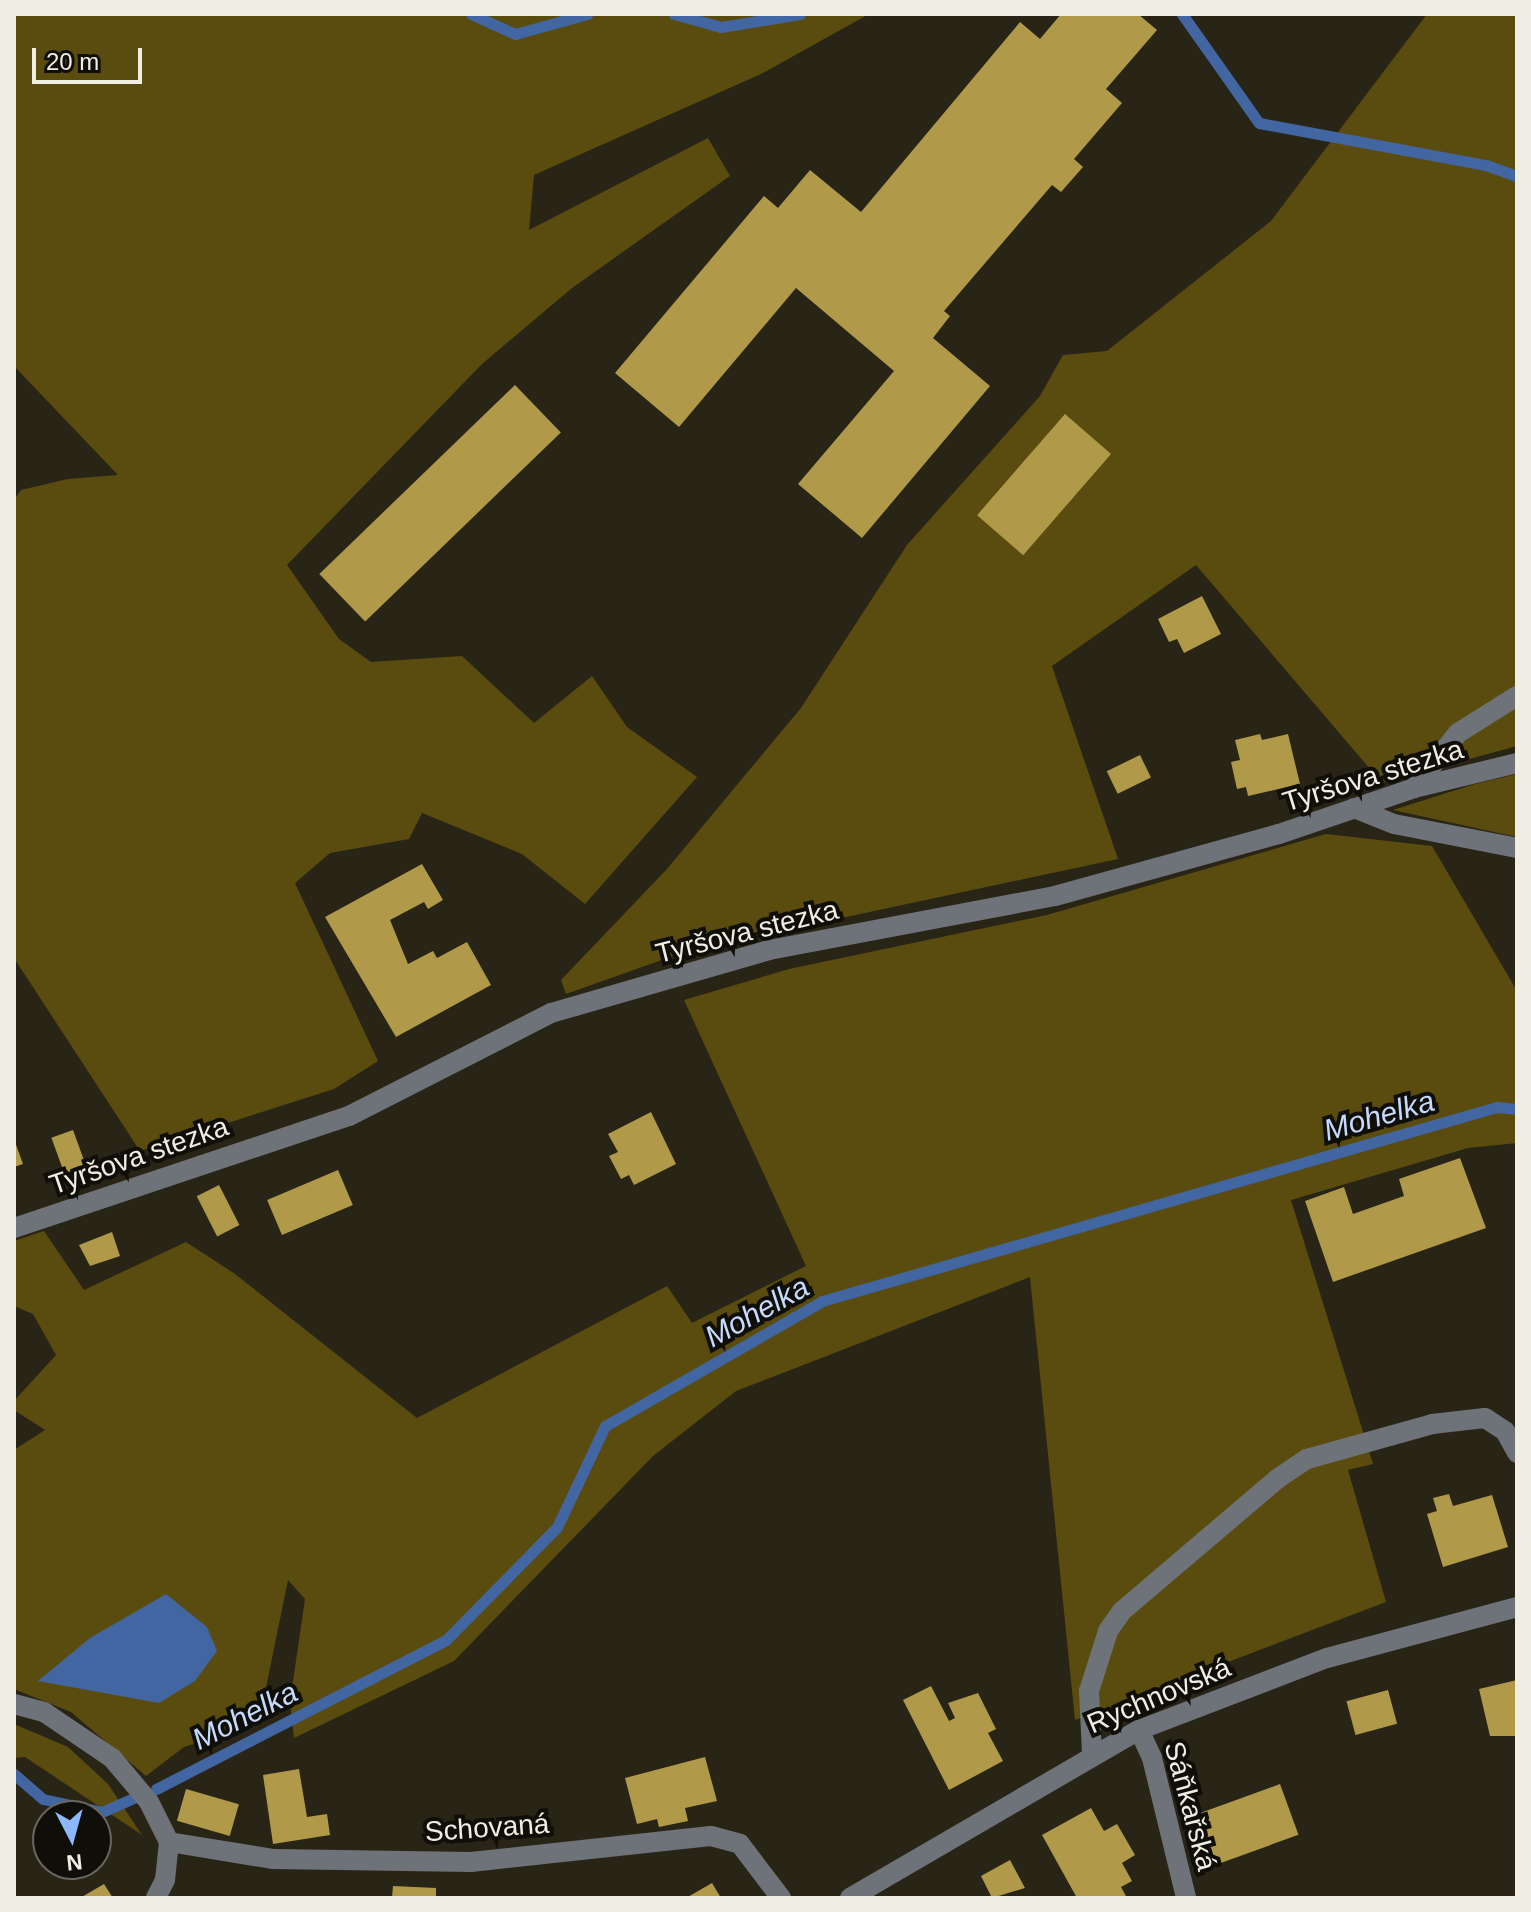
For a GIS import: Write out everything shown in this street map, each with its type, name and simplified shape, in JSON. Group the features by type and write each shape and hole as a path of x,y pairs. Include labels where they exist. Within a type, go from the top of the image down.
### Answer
{"street":[{"path":"1414,788 1458,733 1517,696"},
{"name":"Tyršova stezka","path":"14,1228 349,1116 551,1013 769,950 1055,896 1279,834 1414,788 1517,763"},
{"path":"1354,808 1394,824 1517,848"},
{"path":"1092,1753 1089,1691 1108,1631 1122,1611 1277,1479 1307,1459 1432,1424 1485,1418 1505,1431 1517,1453"},
{"name":"Rychnovská","path":"850,1898 1092,1753 1139,1730 1327,1658 1517,1607"},
{"path":"14,1704 44,1712 112,1758 149,1802 169,1842 165,1880 156,1898"},
{"name":"Sáňkařská","path":"1139,1730 1152,1758 1186,1898"},
{"name":"Schovaná","path":"169,1842 273,1859 471,1862 711,1836 740,1844 781,1898"}],"shaded area":[{"path":"14,14 869,14 761,74 534,175 529,230 708,138 730,176 572,288 482,364 287,565 339,639 371,662 462,656 534,723 592,676 627,727 697,777 585,904 522,854 422,813 409,839 330,853 295,883 378,1061 334,1089 140,1151 14,958 14,500 21,490 68,479 118,475 14,366"},
{"path":"1427,14 1517,14 1517,746 1382,783 1196,565 1052,666 1118,859 687,951 566,994 561,980 667,869 801,708 907,545 1040,396 1063,355 1107,351 1271,221"},
{"path":"1517,774 1517,837 1393,810 1475,784"},
{"path":"1326,834 1432,846 1517,991 1517,1143 1468,1148 1291,1200 1373,1464 1348,1470 1386,1602 1075,1720 1030,1277 736,1391 653,1456 454,1661 294,1738 290,1702 305,1599 288,1580 260,1717 251,1725 184,1747 146,1776 71,1712 14,1689 14,1450 45,1430 14,1410 14,1401 56,1355 33,1314 14,1306 14,1241 44,1231 84,1290 186,1242 235,1274 417,1418 667,1286 692,1323 806,1266 684,1000 789,969 1047,915"},
{"path":"14,1724 68,1747 108,1784 142,1835 112,1815 112,1800 90,1800 25,1757 14,1758"}],"water":[{"path":"166,1594 207,1627 217,1651 195,1681 159,1703 38,1681 90,1638"}],"building":[{"path":"1061,14 1138,14 1157,30 1106,89 1122,103 1074,159 1083,167 1061,192 1052,185 944,311 950,316 933,338 990,386 862,538 798,484 894,371 796,288 679,427 615,373 764,196 778,208 810,170 861,212 1020,22 1040,39"},
{"path":"515,385 561,432 365,621 319,574"},
{"path":"1065,414 1111,454 1023,555 977,515"},
{"path":"1202,596 1221,634 1184,653 1177,639 1169,642 1158,619"},
{"path":"1260,734 1262,740 1288,734 1300,784 1248,796 1246,787 1237,789 1231,762 1240,760 1235,740"},
{"path":"1140,755 1151,777 1118,794 1107,771"},
{"path":"422,864 443,900 428,909 424,902 390,920 408,964 433,951 437,958 467,942 491,985 396,1037 325,917"},
{"path":"651,1112 676,1164 634,1185 629,1175 621,1179 609,1156 618,1152 608,1134"},
{"path":"73,1130 86,1166 64,1174 51,1138"},
{"path":"14,1139 23,1164 14,1167"},
{"path":"1460,1158 1486,1228 1333,1282 1305,1201 1344,1187 1353,1214 1404,1196 1399,1179"},
{"path":"338,1170 353,1205 282,1235 267,1200"},
{"path":"219,1185 239,1225 217,1236 197,1196"},
{"path":"112,1232 120,1256 90,1266 79,1245"},
{"path":"1449,1494 1453,1506 1492,1495 1508,1547 1443,1567 1427,1514 1437,1511 1433,1498"},
{"path":"1517,1680 1517,1736 1490,1736 1479,1689"},
{"path":"931,1686 949,1721 955,1718 948,1703 978,1693 996,1729 988,1733 1003,1761 949,1790 903,1700"},
{"path":"1388,1690 1397,1724 1356,1735 1346,1701"},
{"path":"705,1757 717,1801 685,1808 688,1821 659,1827 657,1819 637,1824 625,1778"},
{"path":"299,1769 307,1817 327,1814 330,1835 273,1844 263,1775"},
{"path":"1280,1784 1298,1835 1211,1867 1193,1816"},
{"path":"186,1789 239,1804 230,1836 177,1821"},
{"path":"1091,1808 1104,1831 1117,1824 1135,1855 1122,1863 1132,1881 1121,1887 1127,1898 1077,1898 1042,1835"},
{"path":"1010,1860 1025,1888 992,1898 981,1876"},
{"path":"712,1883 721,1898 686,1898"},
{"path":"104,1884 113,1898 80,1898"},
{"path":"393,1886 436,1888 436,1898 392,1898"}],"waterway":[{"path":"471,14 515,34 587,14"},
{"path":"674,14 721,27 800,14"},
{"path":"1182,14 1259,123 1486,165 1517,176"},
{"name":"Mohelka","path":"156,1789 446,1640 557,1527 605,1426 822,1301 1497,1107 1517,1109"},
{"name":"Mohelka","path":"14,1774 43,1799 102,1812 134,1798"}]}
